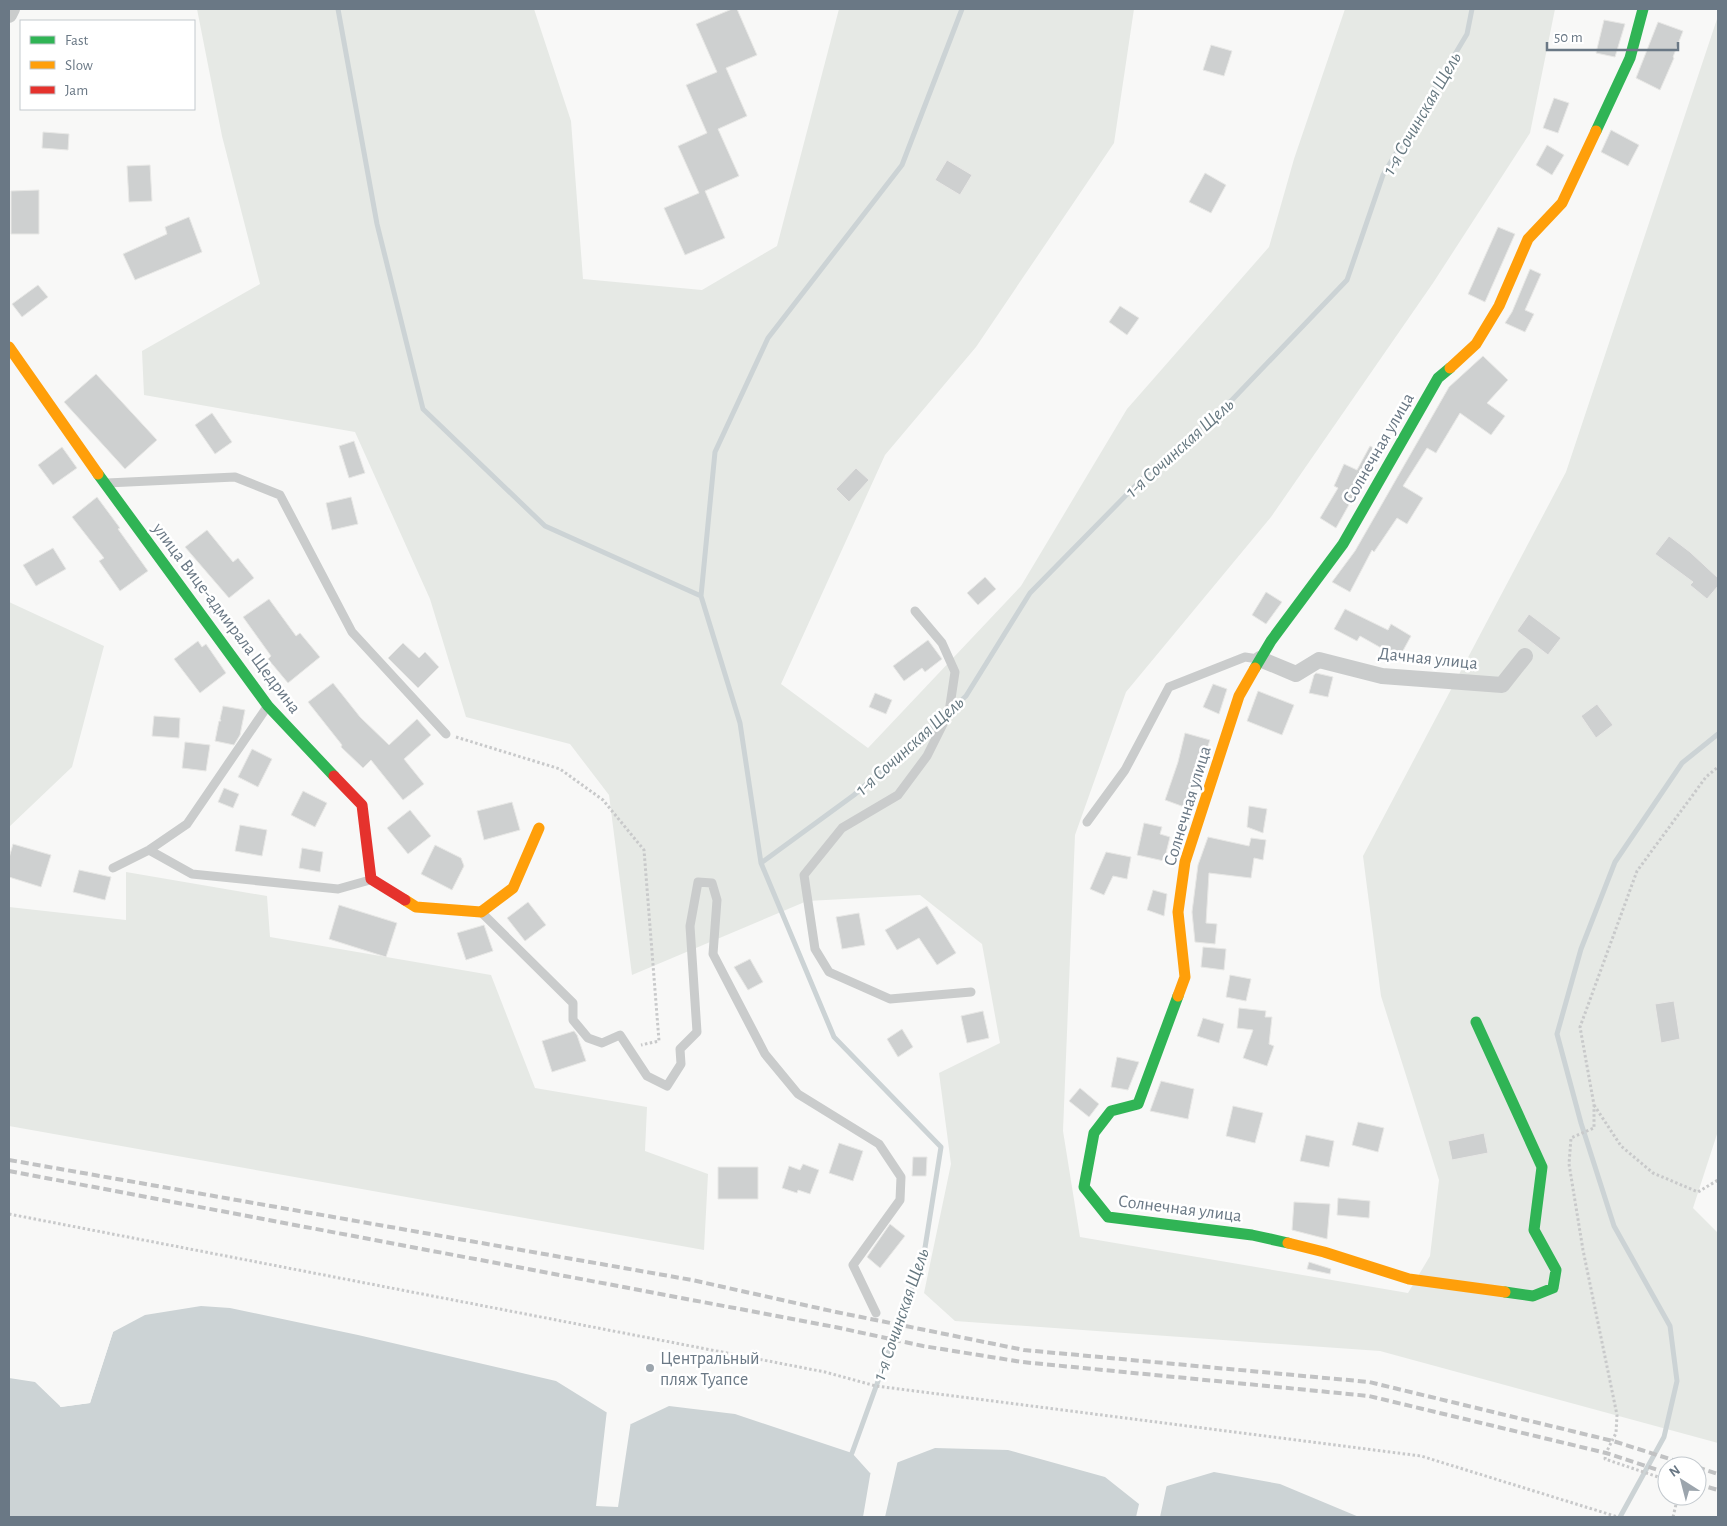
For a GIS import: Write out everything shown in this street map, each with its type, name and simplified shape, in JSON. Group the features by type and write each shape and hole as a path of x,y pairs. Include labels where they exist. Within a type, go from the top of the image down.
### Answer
{"street":[{"path":"9,15 12,9"},
{"name":"Солнечная улица","path":"1476,1022 1542,1167 1534,1230 1556,1270 1553,1288 1533,1296 1409,1280 1324,1252 1252,1235 1108,1217 1084,1188 1094,1133 1110,1111 1138,1104 1185,977 1178,912 1185,862 1239,696 1271,641 1343,544 1438,378 1476,344 1500,306 1528,240 1562,203 1630,58 1643,9"},
{"name":"улица Вице-адмирала Щедрина","path":"9,347 104,483 268,706 362,805 371,879"},
{"name":"Дачная улица","path":"1260,659 1296,674 1319,660 1382,676 1502,685 1525,656"},
{"path":"371,879 416,907 481,912 513,888 539,828"}],"lane":[{"path":"104,483 236,477 280,495 352,632 446,734"},
{"path":"915,611 942,642 955,672 949,712 927,756 898,795 842,828 804,875 815,950 829,972 890,999 971,992"},
{"path":"1088,822 1125,770 1169,687 1246,657 1260,659"},
{"path":"113,868 149,850 187,824 268,706"},
{"path":"149,850 192,874 338,889 371,879"},
{"path":"481,912 573,1003 573,1020 588,1038 602,1043 620,1035 647,1076 667,1086 681,1064 680,1048 697,1032 690,926 698,882 712,883 717,900 713,954 765,1054 798,1094 879,1144 901,1177 900,1200 853,1265 876,1314"}],"path":[{"path":"446,734 560,769 603,800 644,850 659,1041 629,1048"},
{"path":"1657,1477 1605,1459 1616,1433 1617,1415 1582,1241 1569,1164 1571,1138 1594,1128 1594,1105 1580,1027 1637,871 1706,777 1718,767"},
{"path":"1594,1105 1621,1146 1653,1173 1698,1192 1718,1180"},
{"path":"9,1214 825,1372 876,1386 1421,1456 1618,1517"}],"shaded area":[{"path":"197,9 534,9 571,121 583,279 702,290 777,246 839,9 1134,9 1114,143 976,347 885,455 781,684 868,748 1021,586 1127,409 1269,247 1294,159 1345,9 1555,9 1530,133 1433,283 1271,517 1126,692 1075,835 1063,1131 1080,1237 1408,1293 1430,1256 1439,1180 1381,996 1363,856 1566,472 1718,16 1718,1131 1693,1208 1718,1233 1718,1443 1380,1351 955,1321 924,1293 951,1164 939,1073 1000,1043 982,944 920,895 807,901 632,975 609,795 570,744 466,717 430,599 355,432 144,395 142,351 260,284 222,136"},
{"path":"9,602 104,646 72,767 9,827"},
{"path":"126,872 267,896 270,937 491,975 535,1088 647,1107 645,1151 708,1174 704,1250 9,1126 9,907 126,920"},
{"path":"201,1306 230,1308 358,1335 556,1381 606,1412 631,1424 669,1406 735,1414 852,1453 870,1473 935,1448 1008,1450 1105,1477 1139,1504 1167,1486 1214,1472 1280,1484 1359,1517 9,1517 9,1378 35,1382 61,1407 90,1403 113,1332 145,1315"}],"pier":[{"path":"114,1329 90,1403 60,1407 61,1404 88,1400 111,1331"},
{"path":"607,1410 631,1421 618,1507 596,1506"},
{"path":"898,1460 885,1517 863,1517 871,1470"},
{"path":"1167,1484 1160,1517 1136,1517 1140,1500"}],"building":[{"path":"732,9 737,9 757,55 726,68 747,116 718,129 739,176 705,191 725,238 685,255 664,208 699,193 678,146 707,133 686,85 717,72 696,24"},
{"path":"1604,20 1625,24 1615,57 1596,53"},
{"path":"1658,22 1683,31 1660,90 1636,78"},
{"path":"1211,45 1232,51 1224,76 1203,70"},
{"path":"1554,98 1569,103 1558,133 1543,128"},
{"path":"1611,130 1639,145 1628,166 1601,152"},
{"path":"43,132 69,134 68,150 42,148"},
{"path":"1547,145 1564,155 1552,175 1536,165"},
{"path":"947,160 972,175 960,195 935,180"},
{"path":"150,165 152,201 129,202 127,166"},
{"path":"1205,173 1226,185 1211,213 1189,202"},
{"path":"39,190 39,234 11,234 11,191"},
{"path":"189,217 202,252 135,280 123,254 167,234 165,227"},
{"path":"1498,227 1515,234 1485,302 1468,294"},
{"path":"1530,269 1541,274 1525,310 1534,314 1525,332 1505,323 1512,312"},
{"path":"38,285 48,297 22,317 12,304"},
{"path":"1120,306 1139,318 1127,335 1109,322"},
{"path":"1483,356 1508,380 1487,403 1505,416 1491,435 1460,413 1436,453 1427,448 1403,486 1423,498 1407,524 1397,518 1374,552 1372,550 1350,592 1332,582 1355,551 1449,387"},
{"path":"96,374 157,440 125,469 64,402"},
{"path":"212,413 232,442 215,454 195,425"},
{"path":"354,441 365,473 349,478 339,446"},
{"path":"1370,446 1379,451 1336,528 1320,518 1338,488 1334,486 1344,464 1357,470"},
{"path":"62,447 77,468 53,485 38,465"},
{"path":"856,468 869,480 849,502 836,489"},
{"path":"97,497 148,571 120,591 99,561 104,558 72,517"},
{"path":"351,497 358,524 332,530 326,503"},
{"path":"207,530 233,562 238,558 254,578 229,598 185,547"},
{"path":"1669,536 1690,552 1718,578 1718,586 1707,599 1690,585 1693,582 1655,554"},
{"path":"53,548 66,569 36,586 23,565"},
{"path":"985,577 996,589 978,605 967,593"},
{"path":"1266,592 1282,602 1266,624 1252,615"},
{"path":"269,599 296,636 300,633 320,657 288,683 268,659 271,656 243,617"},
{"path":"1345,609 1388,630 1391,624 1411,636 1399,658 1360,636 1357,641 1334,629"},
{"path":"1529,614 1561,638 1548,655 1517,631"},
{"path":"928,640 942,659 925,672 922,668 904,681 893,666"},
{"path":"198,641 202,647 206,644 226,673 200,693 174,659"},
{"path":"403,643 419,658 425,652 439,667 418,688 388,658"},
{"path":"1316,673 1333,677 1328,697 1309,693"},
{"path":"333,683 360,717 389,745 417,719 431,735 404,759 424,784 403,800 371,760 363,768 341,747 342,745 308,702"},
{"path":"1213,684 1227,689 1219,714 1203,707"},
{"path":"1258,691 1294,705 1282,735 1247,721"},
{"path":"875,693 892,700 886,714 869,707"},
{"path":"1597,704 1613,725 1596,738 1581,716"},
{"path":"223,706 245,710 240,735 234,745 215,741"},
{"path":"154,716 180,718 179,738 152,736"},
{"path":"1185,733 1210,740 1187,808 1165,800 1178,762"},
{"path":"185,742 210,745 206,771 182,768"},
{"path":"252,749 272,759 258,787 238,777"},
{"path":"224,788 239,794 233,808 218,802"},
{"path":"303,791 327,803 315,827 291,815"},
{"path":"512,802 520,830 484,840 477,811"},
{"path":"1249,806 1267,809 1263,833 1247,827"},
{"path":"410,810 431,836 408,854 387,828"},
{"path":"1144,823 1162,827 1160,834 1170,837 1164,861 1137,855"},
{"path":"240,825 267,830 262,856 235,851"},
{"path":"1208,837 1249,846 1251,838 1266,840 1263,860 1254,858 1251,878 1209,873 1206,923 1217,924 1215,944 1195,942 1192,912 1198,865"},
{"path":"13,844 51,855 41,887 9,877 9,858"},
{"path":"435,845 461,858 464,866 452,890 421,874"},
{"path":"302,848 323,852 320,872 299,868"},
{"path":"1106,852 1131,857 1127,879 1113,876 1104,895 1090,889"},
{"path":"79,870 111,877 105,900 73,892"},
{"path":"1153,890 1167,894 1164,916 1147,910"},
{"path":"528,902 546,925 525,941 507,918"},
{"path":"339,905 397,923 386,957 329,939"},
{"path":"927,906 956,953 937,965 919,938 897,950 885,930"},
{"path":"859,913 865,945 842,949 836,917"},
{"path":"484,925 493,951 466,960 457,933"},
{"path":"1203,947 1226,949 1224,970 1201,967"},
{"path":"750,959 763,982 748,990 734,967"},
{"path":"1230,975 1251,979 1246,1001 1226,997"},
{"path":"1674,1001 1680,1039 1661,1043 1655,1004"},
{"path":"1239,1008 1266,1011 1265,1017 1272,1017 1269,1044 1274,1046 1267,1066 1243,1058 1253,1030 1237,1028"},
{"path":"983,1011 989,1038 967,1043 961,1016"},
{"path":"1203,1018 1224,1024 1219,1043 1197,1036"},
{"path":"902,1029 913,1047 898,1057 887,1039"},
{"path":"574,1031 586,1061 552,1072 542,1041"},
{"path":"1117,1057 1139,1062 1128,1090 1111,1087"},
{"path":"1161,1081 1194,1089 1188,1119 1150,1111"},
{"path":"1080,1088 1099,1104 1089,1117 1069,1101"},
{"path":"1233,1106 1263,1113 1255,1143 1226,1136"},
{"path":"1358,1122 1384,1128 1378,1152 1352,1145"},
{"path":"1484,1133 1488,1153 1452,1160 1448,1141"},
{"path":"1306,1135 1334,1141 1329,1167 1300,1161"},
{"path":"839,1143 863,1151 853,1181 829,1173"},
{"path":"913,1157 927,1157 926,1176 912,1176"},
{"path":"803,1164 819,1170 810,1194 798,1190 797,1193 782,1188 789,1166 800,1170"},
{"path":"718,1167 758,1167 758,1199 718,1199"},
{"path":"1338,1198 1370,1201 1369,1218 1337,1215"},
{"path":"1294,1202 1330,1204 1327,1239 1292,1230"},
{"path":"890,1224 905,1236 880,1268 867,1257"},
{"path":"1309,1262 1331,1269 1330,1274 1307,1269"}],"waterway":[{"path":"338,9 377,224 423,409 545,526 701,596 740,723 761,863"},
{"path":"701,596 715,452 768,338 902,165 962,9"},
{"name":"1-я Сочинская Щель","path":"950,711 966,696 1030,593 1146,475 1231,401 1347,280 1383,175 1467,34 1472,9"},
{"name":"1-я Сочинская Щель","path":"852,1453 924,1254 941,1147 834,1037 761,863 854,795 944,717"},
{"path":"1620,1517 1664,1437 1677,1381 1670,1326 1614,1226 1581,1123 1557,1034 1581,949 1615,862 1682,763 1718,734"}],"railway":[{"path":"9,1160 692,1280 836,1312 1024,1350 1369,1382 1613,1441 1660,1456"},
{"path":"9,1171 835,1327 923,1346 1022,1362 1369,1396 1606,1453 1657,1470"},
{"path":"1707,1470 1718,1474"},
{"path":"1707,1487 1718,1490"}],"traffic: fast":[{"path":"1596,131 1630,58 1643,9"},
{"path":"1255,668 1271,641 1343,544 1438,378 1450,368"},
{"path":"98,474 268,706 334,776"},
{"path":"1178,996 1138,1104 1111,1111 1094,1133 1084,1187 1108,1217 1252,1235 1288,1243"},
{"path":"1476,1022 1542,1167 1534,1230 1556,1270 1553,1288 1533,1296 1505,1292"}],"traffic: slow":[{"path":"1450,368 1476,344 1499,306 1528,239 1562,203 1596,131"},
{"path":"9,347 98,474"},
{"path":"1178,996 1185,977 1178,912 1185,862 1239,696 1255,668"},
{"path":"405,900 416,907 481,912 513,888 539,828"},
{"path":"1288,1243 1324,1252 1409,1279 1505,1292"}],"traffic: jam":[{"path":"334,776 362,805 371,879 405,900"}],"place":[{"name":"Центральный пляж Туапсе","path":"650,1368"}]}
